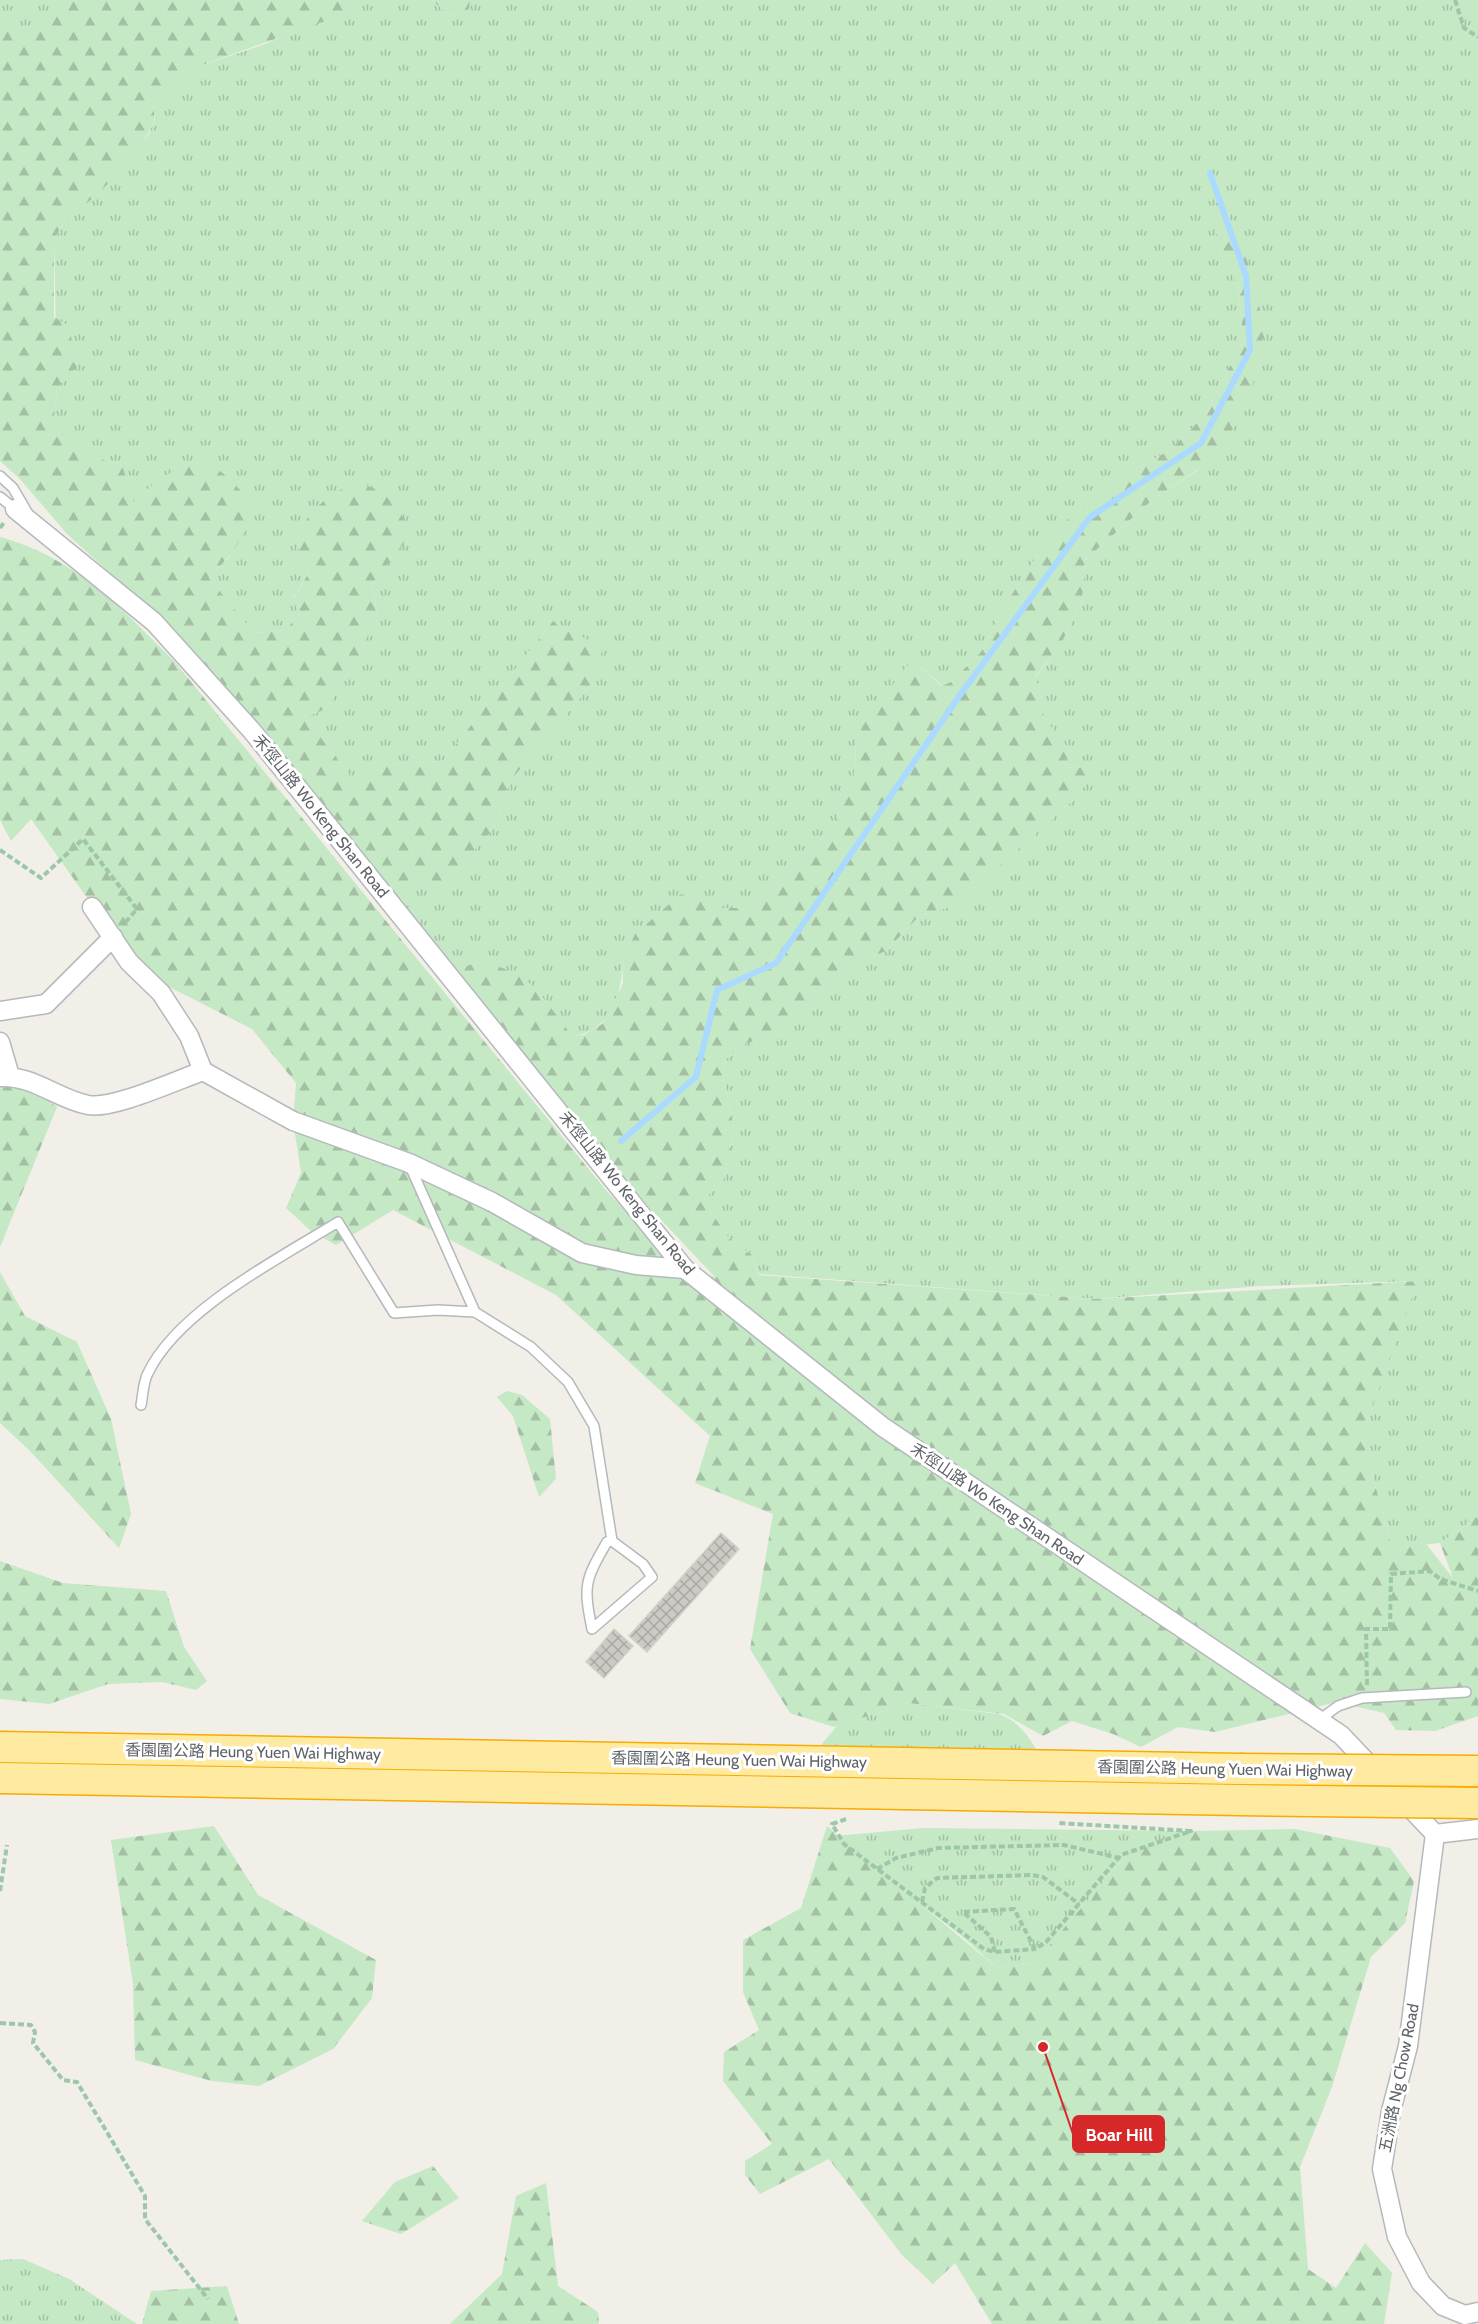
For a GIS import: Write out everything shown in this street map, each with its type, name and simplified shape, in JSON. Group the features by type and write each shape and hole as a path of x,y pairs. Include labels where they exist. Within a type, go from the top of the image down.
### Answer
{"highway":[{"name":"香園圍公路 Heung Yuen Wai Highway","path":"0,1747 1240,1769 1478,1771"},
{"name":"香園圍公路 Heung Yuen Wai Highway","path":"0,1778 1478,1803"}],"street":[{"name":"禾徑山路 Wo Keng Shan Road","path":"8,507 32,521 154,622 252,731 685,1269 883,1427 1341,1736 1435,1834"},
{"path":"92,907 129,962 161,993 189,1036 203,1071 293,1120 409,1164 492,1202 582,1253 636,1265 685,1269"},
{"path":"0,1011 46,1004 113,937"},
{"path":"0,1042 5,1076 39,1084 88,1105 114,1103 203,1071"},
{"path":"1435,1834 1478,1830"},
{"name":"五洲路 Ng Chow Road","path":"1435,1834 1408,2046 1391,2111 1382,2169 1397,2237 1421,2283 1443,2306 1468,2317"}],"lane":[{"path":"0,476 14,488 32,521"},
{"path":"0,497 8,507"},
{"path":"409,1164 475,1312"},
{"path":"141,1405 147,1374 171,1340 222,1294 338,1222 394,1313 438,1310 475,1312 531,1347 568,1382 594,1426 612,1542 643,1564 652,1577 592,1629 585,1596 588,1575 607,1542 612,1542"},
{"path":"1319,1720 1338,1706 1367,1697 1466,1692"}],"path":[{"path":"1455,0 1464,28 1478,37"},
{"path":"0,850 41,878 82,839 137,909 113,937"},
{"path":"1367,1697 1366,1629 1390,1629 1391,1574 1430,1571 1440,1579 1478,1591"},
{"path":"850,1819 832,1824 844,1844 984,1949 995,1952 1035,1949 1046,1942 1119,1858 1191,1832 1050,1822"},
{"path":"0,1891 7,1845"},
{"path":"877,1869 896,1858 938,1848 1064,1845 1119,1858"},
{"path":"922,1902 926,1887 937,1878 1032,1875 1043,1877 1079,1904"},
{"path":"995,1952 991,1937 963,1912 1014,1908 1035,1949"},
{"path":"0,2023 31,2025 35,2032 33,2043 63,2080 77,2082 145,2196 145,2219 208,2299"}],"green space":[{"path":"0,0 66,0 38,25 0,32"},
{"path":"66,0 370,0 328,20 197,67 153,107 154,119 150,130 112,179 84,205 77,208 66,208 64,222 54,239 54,317 69,326 77,367 57,388 53,427 76,452 122,465 134,503 160,479 192,466 215,469 224,474 250,500 243,534 233,551 209,578 254,633 286,630 299,614 293,599 310,571 297,545 309,514 334,492 361,483 384,493 414,531 372,584 377,612 361,653 326,709 305,717 356,783 390,764 443,761 553,621 603,648 591,685 510,781 494,828 436,894 422,885 400,902 169,626 68,535 19,478 0,461 0,32 38,25"},
{"path":"370,0 432,0 450,16 468,9 470,0 1478,0 1478,1516 1440,1543 1392,1548 1362,1436 1417,1281 1261,1286 1096,1299 759,1274 751,1254 733,1244 703,1200 723,1181 734,1129 723,1073 724,1061 741,1046 782,1029 850,965 886,951 920,915 954,906 1080,794 1091,772 1086,767 1065,768 1069,749 1044,718 1041,693 1035,678 1062,642 1082,600 1085,560 1150,502 1198,470 1265,328 1217,250 1238,285 1243,340 1206,414 1170,450 1121,477 1037,556 1003,608 981,652 951,682 943,686 913,661 856,738 855,770 833,827 751,908 716,908 681,895 622,962 620,987 611,1010 604,1020 596,1028 572,1036 559,1019 484,961 455,969 400,902 494,828 510,781 591,685 553,621 443,761 391,764 356,783 305,717 326,709 361,653 377,612 372,584 413,531 297,545 310,571 293,598 299,614 286,630 253,633 209,578 230,556 134,504 122,465 76,452 53,427 57,388 54,239 64,222 66,207 85,204 118,172 149,134 155,119 153,107 197,67 262,45"},
{"path":"432,0 470,0 469,9 450,16"},
{"path":"1215,221 1245,253 1265,328 1252,389 1229,436 1197,470 1150,502 1085,560 1082,600 1062,642 1035,677 1041,693 1044,718 1069,749 1066,768 1087,767 1091,772 1080,794 954,906 920,915 886,951 850,965 782,1029 741,1046 724,1061 723,1073 734,1129 723,1181 703,1200 733,1244 751,1254 759,1275 1096,1299 1418,1281 1362,1436 1392,1548 1426,1544 1453,1578 1440,1543 1478,1516 1478,1716 1435,1731 1396,1730 1384,1713 1337,1702 1215,1732 1178,1727 1141,1747 1113,1734 1072,1721 1043,1736 1004,1714 908,1703 834,1727 790,1713 750,1649 773,1514 695,1483 710,1436 556,1295 393,1210 336,1245 311,1231 286,1208 301,1173 293,1121 296,1083 252,1029 140,972 31,819 11,841 0,820 0,537 51,557 73,571 115,604 174,661 604,1188 639,1226 685,1269 715,1277 647,1205 455,969 484,961 515,973 536,988 572,1036 584,1035 602,1024 623,984 622,962 635,934 681,894 716,908 751,908 833,827 855,770 856,738 868,717 906,667 913,661 942,686 951,682 981,652 1003,608 1037,556 1069,517 1121,477 1170,450 1206,414 1243,340 1238,285 1217,250"},
{"path":"0,1086 28,1087 57,1107 0,1247"},
{"path":"0,1272 25,1316 77,1342 111,1419 131,1514 119,1548 30,1451 0,1423"},
{"path":"507,1391 522,1395 550,1419 556,1479 539,1497 513,1416 497,1397"},
{"path":"0,1561 63,1583 166,1591 184,1647 207,1681 196,1690 162,1682 108,1684 49,1704 0,1699"},
{"path":"908,1703 999,1714 1022,1730 1038,1753 815,1752 837,1726"},
{"path":"214,1826 258,1895 376,1960 372,1998 333,2049 259,2086 212,2081 135,2060 133,1984 111,1840"},
{"path":"827,1826 997,1968 1034,1963 1131,1850 1195,1831 1295,1829 1390,1848 1414,1881 1405,1923 1371,1957 1332,2087 1300,2167 1308,2269 1336,2288 1365,2243 1392,2273 1384,2324 992,2324 955,2263 933,2284 902,2255 829,2159 760,2194 745,2175 745,2161 772,2144 723,2081 724,2052 759,2030 743,1992 743,1940 801,1908"},
{"path":"924,1828 1195,1831 1131,1850 1034,1963 997,1968 964,1938 834,1836"},
{"path":"433,2166 459,2198 401,2234 362,2221 395,2182"},
{"path":"546,2183 558,2286 598,2312 599,2324 450,2324 502,2274 516,2196"},
{"path":"23,2259 69,2279 137,2324 0,2324 0,2260"},
{"path":"227,2286 239,2324 142,2324 151,2291"}],"building":[{"path":"721,1533 739,1549 647,1652 629,1636"},
{"path":"614,1629 633,1646 604,1678 586,1662"}],"waterway":[{"path":"621,1141 696,1077 717,990 776,963 960,695 1090,517 1201,443 1250,350 1246,276 1210,173"}],"place":[{"name":"Boar Hill","path":"1043,2047"}]}
